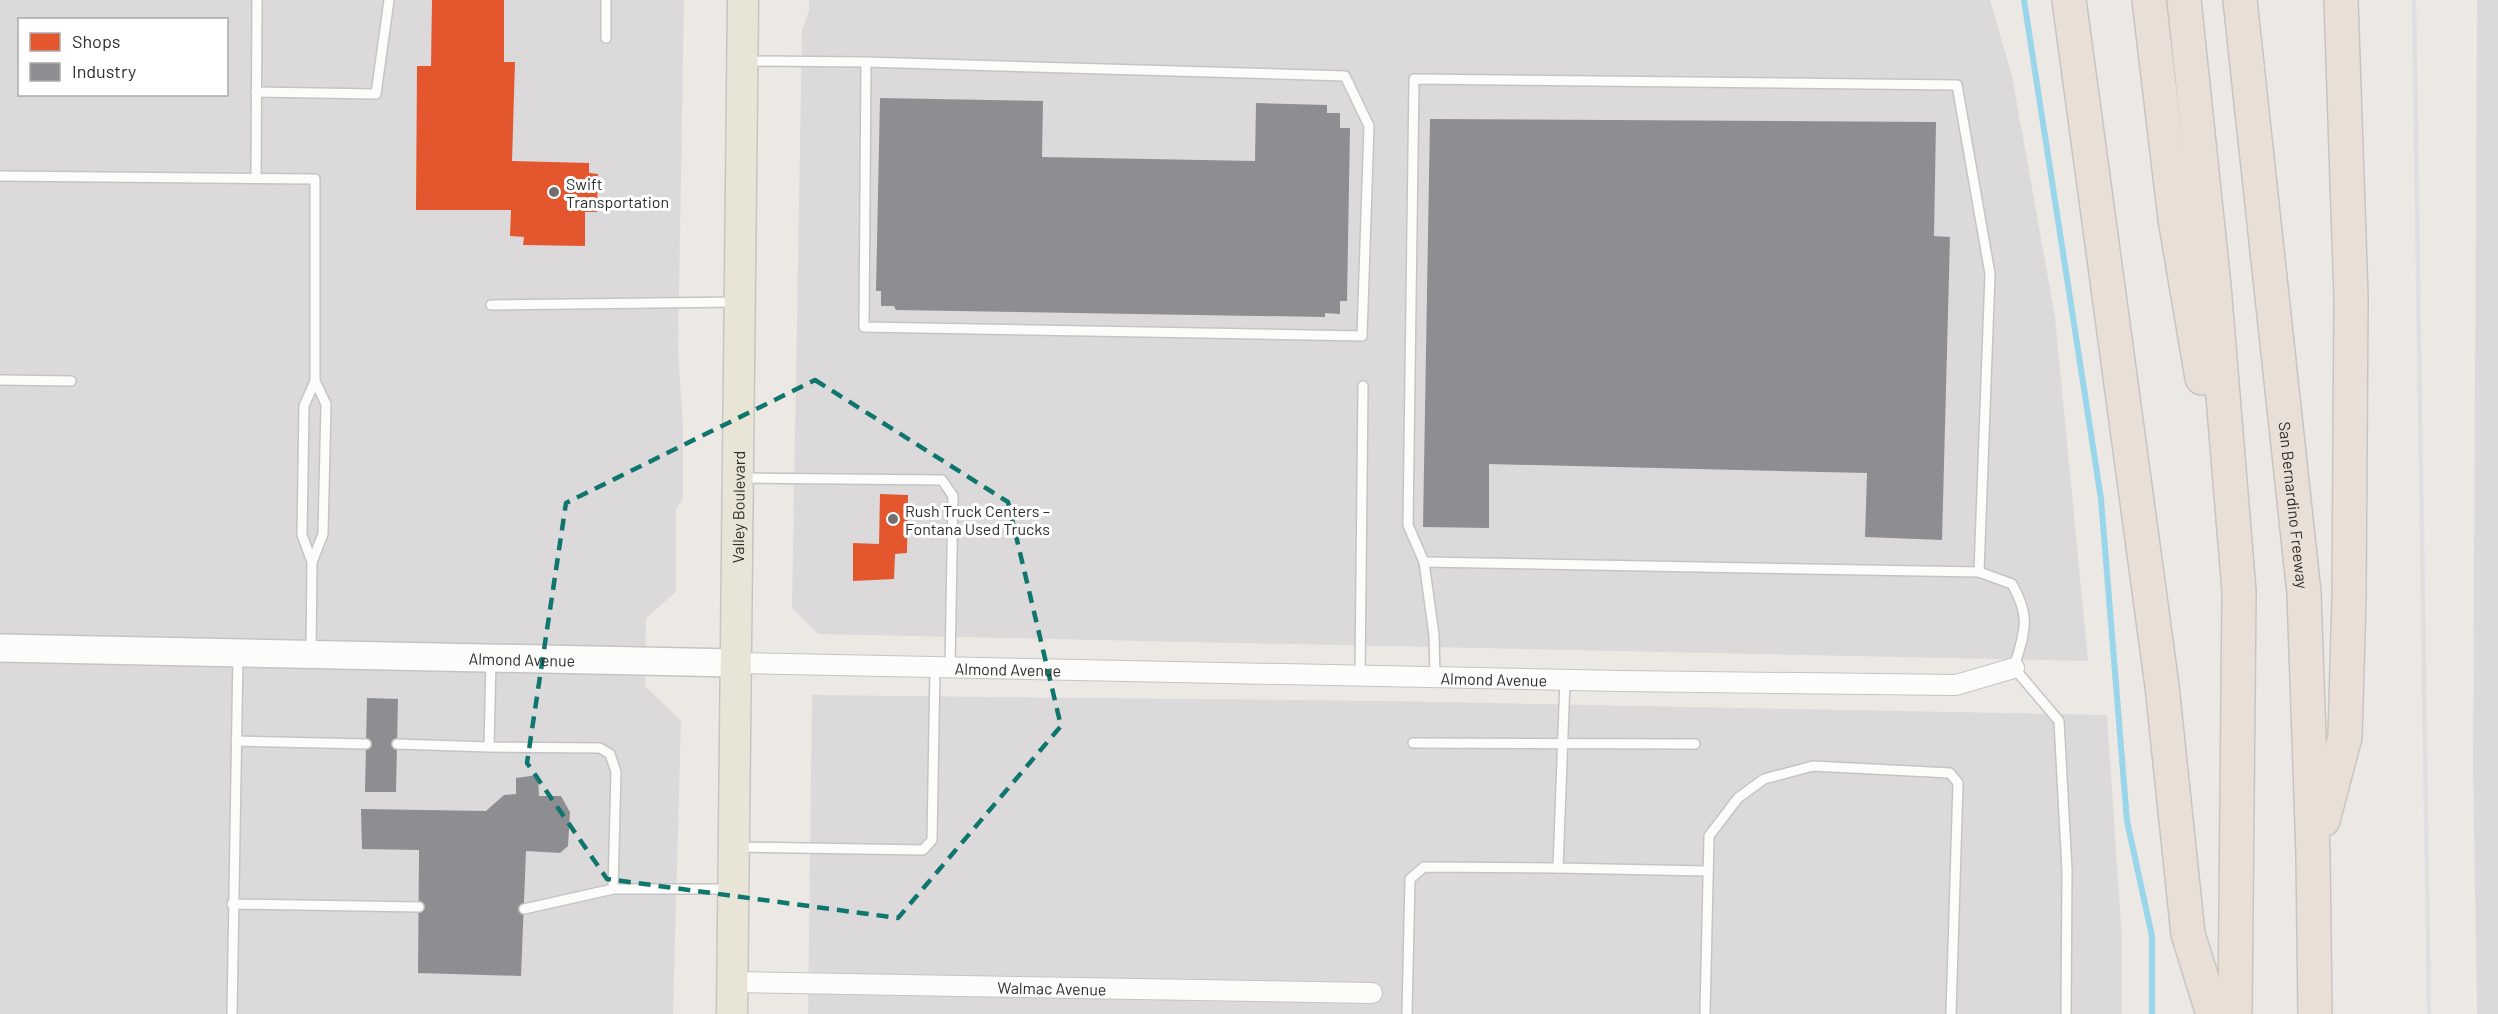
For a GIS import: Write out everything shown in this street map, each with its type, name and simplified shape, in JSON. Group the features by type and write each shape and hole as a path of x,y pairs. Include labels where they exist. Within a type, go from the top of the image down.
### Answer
{"highway":[{"path":"2069,0 2162,686 2188,934 2213,1014"},
{"path":"2149,0 2175,219 2240,591"},
{"path":"2184,0 2214,286 2240,591 2235,1014"},
{"name":"San Bernardino Freeway","path":"2240,0 2304,593 2313,854 2315,1014"},
{"path":"2313,854 2345,737 2349,598 2351,297 2341,0"}],"main road":[{"name":"Valley Boulevard","path":"732,1014 743,0"}],"street":[{"name":"Almond Avenue","path":"0,648 1565,680 1956,685 2014,668"},
{"name":"Walmac Avenue","path":"732,982 1372,993"}],"lane":[{"path":"256,178 257,0"},
{"path":"256,92 376,94 388,0"},
{"path":"606,0 606,38"},
{"path":"742,61 866,62 1345,76 1369,126 1362,336 864,327 866,62"},
{"path":"1435,677 1434,635 1424,562 1408,525 1414,79 1957,85 1990,274 1979,572"},
{"path":"0,176 315,179 315,381 304,406 302,535 312,562"},
{"path":"491,305 739,302"},
{"path":"0,380 71,381"},
{"path":"311,653 312,562 323,534 326,404 315,381"},
{"path":"1360,675 1363,386"},
{"path":"733,847 923,850 932,840 953,496 942,480 737,478"},
{"path":"1424,562 1979,572 2013,584 2021,600 2026,624 2014,668 2059,722 2067,870 2066,1014"},
{"path":"232,1014 232,904 238,652"},
{"path":"489,747 491,657"},
{"path":"1558,868 1565,680"},
{"path":"236,741 366,744"},
{"path":"1413,743 1695,744"},
{"path":"397,744 600,748 610,754 616,772 613,889"},
{"path":"1705,1014 1709,836 1738,798 1764,779 1813,766 1950,773 1958,783 1951,1014"},
{"path":"1407,1014 1410,879 1424,867 1707,872"},
{"path":"524,909 613,889 733,889"},
{"path":"232,904 418,907"}],"highlighted area":[{"path":"815,380 1008,502 1061,726 898,918 607,879 527,763 566,503"}],"shaded area":[{"path":"0,0 684,0 678,352 683,425 683,499 676,509 676,592 646,618 645,686 681,721 673,1014 0,1014"},
{"path":"809,0 1990,0 2012,76 2055,317 2088,661 818,634 792,608 802,31 809,11"},
{"path":"2477,0 2498,0 2498,1014 2477,1014 2473,766"},
{"path":"812,695 1384,701 2107,715 2122,939 2122,1014 808,1014"}],"building: Shops":[{"path":"432,0 504,0 504,62 515,62 512,161 589,163 589,173 598,174 597,212 585,212 585,246 523,245 524,237 510,236 511,210 416,210 417,66 431,66"},
{"name":"Rush Truck Centers – Fontana Used Trucks","path":"880,494 908,495 907,553 895,554 894,579 853,581 853,543 879,544"}],"building: Industry":[{"path":"880,98 1043,101 1042,157 1255,161 1256,103 1327,105 1327,113 1340,113 1340,128 1350,128 1347,301 1340,301 1340,314 1325,313 1325,317 896,310 894,306 881,306 881,291 876,291"},
{"path":"1430,119 1936,122 1934,236 1950,237 1942,540 1865,537 1867,473 1489,464 1489,528 1423,527"},
{"path":"367,698 398,699 396,792 365,792"},
{"path":"538,775 539,796 561,796 570,812 568,846 560,853 526,851 521,976 418,973 419,850 362,849 361,809 486,811 504,795 516,794 516,778"}],"waterway":[{"path":"2024,0 2101,499 2127,821 2152,936 2152,1014"}],"railway":[{"path":"2414,0 2429,1014"}],"place":[{"name":"Swift Transportation","path":"554,192"},
{"name":"Rush Truck Centers – Fontana Used Trucks","path":"893,519"}]}
